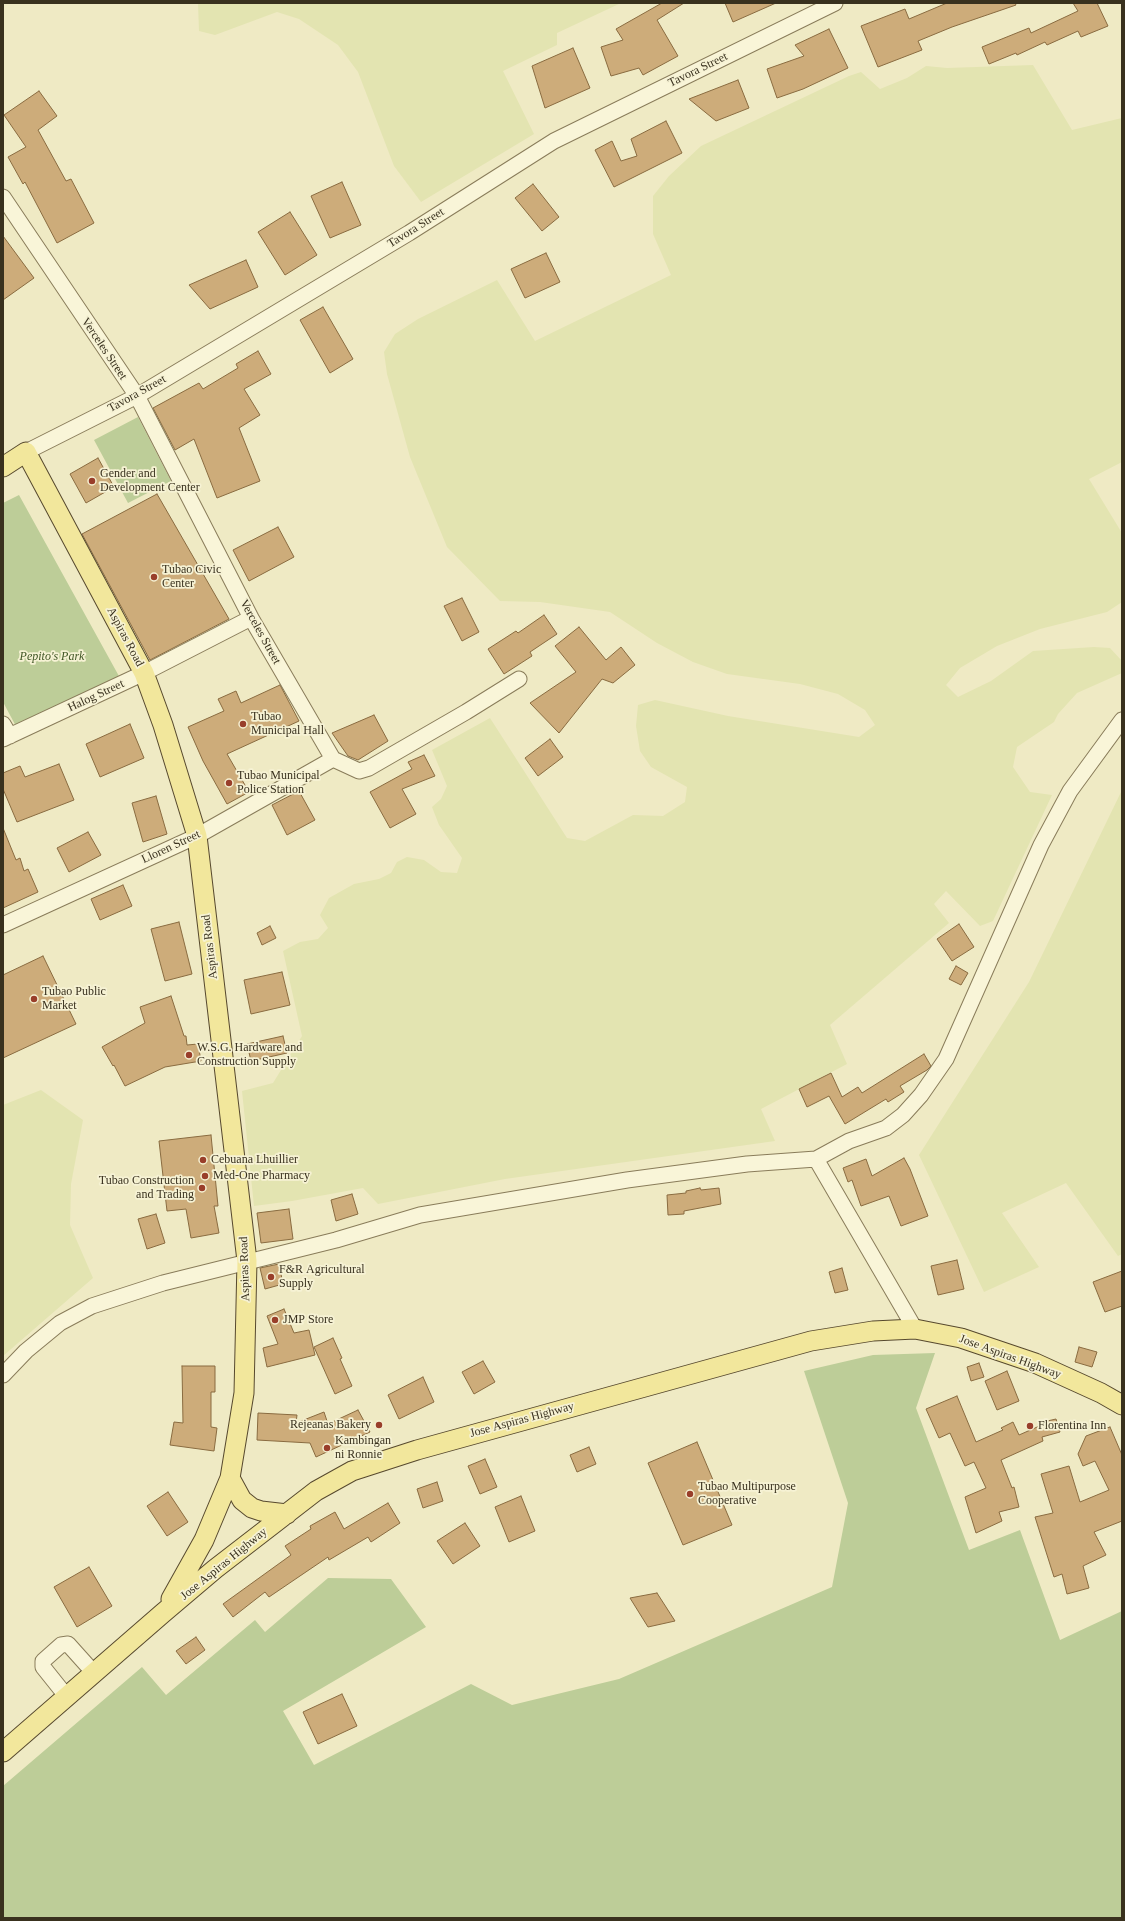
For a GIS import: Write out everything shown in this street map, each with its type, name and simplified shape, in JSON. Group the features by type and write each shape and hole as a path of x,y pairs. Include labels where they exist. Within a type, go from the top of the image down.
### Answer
{"main road":[{"name":"Tavora Street","path":"3,467 26,452"},
{"name":"Aspiras Road","path":"26,452 144,673 163,725 197,836 247,1261 244,1393 230,1478 197,1555 163,1613"},
{"name":"Jose Aspiras Highway","path":"3,1752 163,1613 316,1491 336,1479 365,1466 417,1450 810,1341 873,1331 914,1329 961,1338 1035,1364 1101,1393 1122,1404"},
{"path":"230,1478 242,1500 252,1508 261,1511 287,1514"}],"street":[{"name":"Tavora Street","path":"26,452 136,396 409,233 554,141 835,3"},
{"name":"Verceles Street","path":"3,197 136,396 251,618 333,758"},
{"name":"Halog Street","path":"5,733 144,673 251,618"},
{"path":"333,758 359,771 369,768 466,712 519,678"},
{"path":"3,1375 26,1351 60,1323 92,1306 163,1282 336,1240 420,1215 627,1180 748,1164 816,1159 849,1141 886,1128 903,1116 921,1095 946,1059 1041,845 1070,791 1122,720"},
{"name":"Lloren Street","path":"3,925 197,836 333,758"},
{"path":"816,1159 914,1329"},
{"path":"67,1697 42,1667 43,1661 62,1645 68,1644 94,1673"}],"green space":[{"path":"198,3 621,3 557,33 557,45 503,71 534,134 421,202 394,166 358,72 338,45 299,19 277,12 215,35 199,31"},
{"path":"1033,65 1072,130 1122,118 1122,462 1089,479 1122,533 1122,602 1107,612 1040,629 997,646 960,668 946,685 958,697 991,681 1033,651 1094,647 1110,648 1122,661 1122,673 1077,693 1058,714 1054,722 1017,747 1013,767 1030,792 1052,795 993,921 980,926 946,891 934,904 949,923 830,1025 847,1064 761,1109 775,1141 505,1179 378,1204 363,1188 292,1201 254,1206 242,1091 273,1083 302,1036 283,951 300,942 318,939 328,928 320,915 329,898 354,884 379,879 391,873 397,862 407,857 424,860 441,872 457,873 462,858 439,825 432,807 441,799 447,786 432,750 490,718 567,838 585,841 633,815 663,816 685,802 687,787 651,767 640,751 636,726 638,705 655,700 728,716 859,737 875,725 865,710 838,694 800,684 727,674 693,662 657,643 610,612 540,602 500,601 447,547 410,457 387,374 384,352 395,334 418,319 497,280 535,341 671,275 653,234 653,196 669,176 701,146 849,76 861,72 880,89 907,78 926,66 947,68"},
{"path":"138,417 171,481 128,503 94,440"},
{"name":"Pepito's Park","path":"19,495 120,678 18,730 3,702 3,503"},
{"path":"1122,790 1122,1254 1118,1256 1066,1183 1002,1213 1039,1267 984,1292 919,1155 1029,982"},
{"path":"41,1090 83,1120 71,1184 70,1225 93,1278 3,1356 3,1105"},
{"path":"935,1353 916,1408 969,1550 1020,1530 1060,1640 1122,1611 1122,1918 3,1918 3,1786 142,1667 166,1695 255,1620 265,1632 328,1578 391,1579 426,1627 283,1711 314,1765 471,1684 512,1705 619,1679 832,1587 848,1503 804,1371 873,1355"}],"building":[{"path":"662,3 684,3 657,20 678,56 643,75 639,68 611,76 601,47 623,40 616,29"},
{"path":"725,3 776,3 733,22"},
{"path":"947,3 1015,3 1016,5 952,27 918,41 922,50 878,67 861,26 905,9 909,19"},
{"path":"1073,3 1097,3 1108,26 1081,37 1078,31 1047,45 1045,42 1017,55 1016,53 989,64 982,47 1029,28 1031,33 1078,11"},
{"path":"829,29 848,68 803,89 777,98 767,69 804,56 795,45"},
{"path":"573,48 590,88 545,108 532,66"},
{"path":"738,80 749,108 716,121 689,99"},
{"path":"39,91 57,116 38,130 66,181 71,179 94,223 57,243 25,182 23,184 8,157 26,147 4,115"},
{"path":"666,121 682,153 614,187 595,150 612,141 621,161 637,156 631,139"},
{"path":"342,182 361,225 330,238 311,196"},
{"path":"533,184 559,217 542,231 515,198"},
{"path":"290,212 317,255 285,275 258,232"},
{"path":"3,236 34,278 3,300"},
{"path":"546,253 560,282 525,298 511,269"},
{"path":"246,260 258,287 210,309 189,285"},
{"path":"323,307 353,359 330,373 300,320"},
{"path":"258,351 271,374 244,389 260,415 239,428 260,481 217,498 194,439 175,450 153,408 199,383 203,389 238,368 236,364"},
{"name":"Gender and Development Center","path":"98,458 114,487 86,503 70,474"},
{"name":"Tubao Civic Center","path":"157,494 229,619 150,660 82,534"},
{"path":"278,527 294,557 249,581 233,550"},
{"path":"462,598 479,632 462,641 444,606"},
{"path":"544,615 557,634 530,652 532,656 504,674 488,649 516,631 518,633"},
{"path":"579,627 606,660 621,647 635,665 613,683 602,679 559,733 530,703 576,672 555,646"},
{"name":"Tubao Municipal Hall","path":"280,685 299,721 227,754 249,792 227,804 203,761 188,727 224,711 218,699 236,691 241,703"},
{"path":"374,715 388,741 358,760 348,756 332,733"},
{"path":"130,724 144,758 100,777 86,744"},
{"path":"550,739 563,757 538,776 525,758"},
{"path":"424,755 435,776 402,789 416,814 390,828 370,792 412,769 408,762"},
{"path":"59,764 74,800 17,822 3,789 3,773 20,766 25,777"},
{"path":"299,791 315,820 287,835 272,805"},
{"path":"156,796 167,834 143,842 132,803"},
{"path":"3,828 16,860 20,858 24,871 28,869 38,892 3,908"},
{"path":"88,832 101,855 69,872 57,848"},
{"path":"123,885 132,906 100,920 91,899"},
{"path":"179,922 192,974 165,981 151,929"},
{"path":"959,924 974,947 952,961 937,939"},
{"path":"270,926 276,938 262,945 257,933"},
{"name":"Tubao Public Market","path":"43,956 76,1024 3,1058 3,975"},
{"path":"956,966 968,973 961,985 949,979"},
{"path":"282,972 290,1005 251,1014 244,980"},
{"path":"171,996 184,1036 186,1036 187,1045 198,1044 201,1061 165,1067 125,1086 102,1047 145,1023 140,1007"},
{"path":"283,1036 287,1053 251,1061 247,1044"},
{"path":"924,1054 931,1066 900,1086 904,1092 888,1102 886,1099 845,1124 829,1096 807,1107 799,1089 831,1073 842,1097 858,1087 862,1093"},
{"path":"211,1135 218,1206 214,1206 219,1233 191,1238 186,1209 167,1211 159,1141"},
{"path":"904,1158 910,1169 928,1216 901,1226 889,1196 861,1206 852,1180 848,1182 843,1168 866,1159 872,1176"},
{"path":"700,1188 701,1190 719,1188 721,1204 684,1211 684,1214 668,1215 667,1195 686,1193 686,1191"},
{"path":"352,1194 358,1214 336,1221 331,1200"},
{"path":"289,1209 293,1239 261,1243 257,1213"},
{"path":"156,1214 165,1243 147,1249 138,1219"},
{"path":"957,1260 964,1289 938,1295 931,1266"},
{"path":"279,1264 283,1284 265,1289 260,1268"},
{"path":"842,1268 848,1290 835,1293 829,1272"},
{"path":"1122,1271 1122,1306 1105,1312 1093,1282"},
{"path":"284,1309 294,1333 309,1330 315,1355 267,1367 263,1348 278,1344 267,1316"},
{"path":"333,1338 342,1358 340,1359 352,1386 335,1394 314,1347"},
{"path":"1079,1347 1097,1352 1092,1367 1075,1362"},
{"path":"483,1361 495,1382 474,1394 462,1372"},
{"path":"979,1363 984,1377 971,1381 967,1367"},
{"path":"182,1366 215,1366 215,1392 211,1392 211,1427 217,1428 214,1451 170,1445 174,1422 183,1423"},
{"path":"1007,1371 1019,1401 997,1410 985,1381"},
{"path":"423,1377 434,1402 399,1419 388,1395"},
{"path":"957,1396 976,1442 1003,1430 1001,1428 1013,1422 1019,1435 1044,1424 1043,1422 1056,1419 1060,1432 1042,1437 1043,1441 1001,1460 1012,1488 1014,1487 1019,1507 999,1512 1002,1521 976,1533 965,1497 986,1488 974,1462 965,1466 950,1433 939,1438 926,1409"},
{"path":"358,1410 370,1432 316,1457 310,1443 257,1440 258,1413 297,1415 296,1423 324,1412 328,1424"},
{"path":"1110,1427 1122,1455 1122,1521 1094,1532 1106,1555 1083,1566 1089,1588 1067,1594 1062,1574 1054,1577 1035,1517 1053,1513 1041,1474 1069,1466 1080,1502 1109,1490 1095,1461 1083,1466 1078,1454 1086,1436"},
{"name":"Tubao Multipurpose Cooperative","path":"697,1442 732,1525 683,1545 648,1463"},
{"path":"589,1447 596,1464 577,1472 570,1455"},
{"path":"485,1459 497,1487 480,1494 468,1466"},
{"path":"437,1482 443,1501 423,1508 417,1489"},
{"path":"168,1492 188,1522 167,1536 147,1506"},
{"path":"521,1496 535,1531 509,1542 495,1507"},
{"path":"388,1503 400,1523 371,1542 368,1537 329,1560 328,1557 269,1597 265,1592 233,1617 223,1604 291,1555 285,1546 311,1529 310,1526 335,1512 344,1529"},
{"path":"465,1523 480,1546 453,1564 437,1541"},
{"path":"89,1567 112,1606 77,1627 54,1587"},
{"path":"657,1593 675,1621 648,1627 630,1598"},
{"path":"196,1637 205,1650 186,1664 176,1651"},
{"path":"342,1694 357,1726 318,1744 303,1712"}],"place":[{"name":"Gender and Development Center","path":"92,481"},
{"name":"Tubao Civic Center","path":"154,577"},
{"name":"Tubao Municipal Hall","path":"243,724"},
{"name":"Tubao Municipal Police Station","path":"229,783"},
{"name":"Tubao Public Market","path":"34,999"},
{"name":"W.S.G. Hardware and Construction Supply","path":"189,1055"},
{"name":"Cebuana Lhuillier","path":"203,1160"},
{"name":"Med-One Pharmacy","path":"205,1176"},
{"name":"Tubao Construction and Trading","path":"202,1188"},
{"name":"F&R Agricultural Supply","path":"271,1277"},
{"name":"JMP Store","path":"275,1320"},
{"name":"Rejeanas Bakery","path":"379,1425"},
{"name":"Florentina Inn","path":"1030,1426"},
{"name":"Kambingan ni Ronnie","path":"327,1448"},
{"name":"Tubao Multipurpose Cooperative","path":"690,1494"}]}
